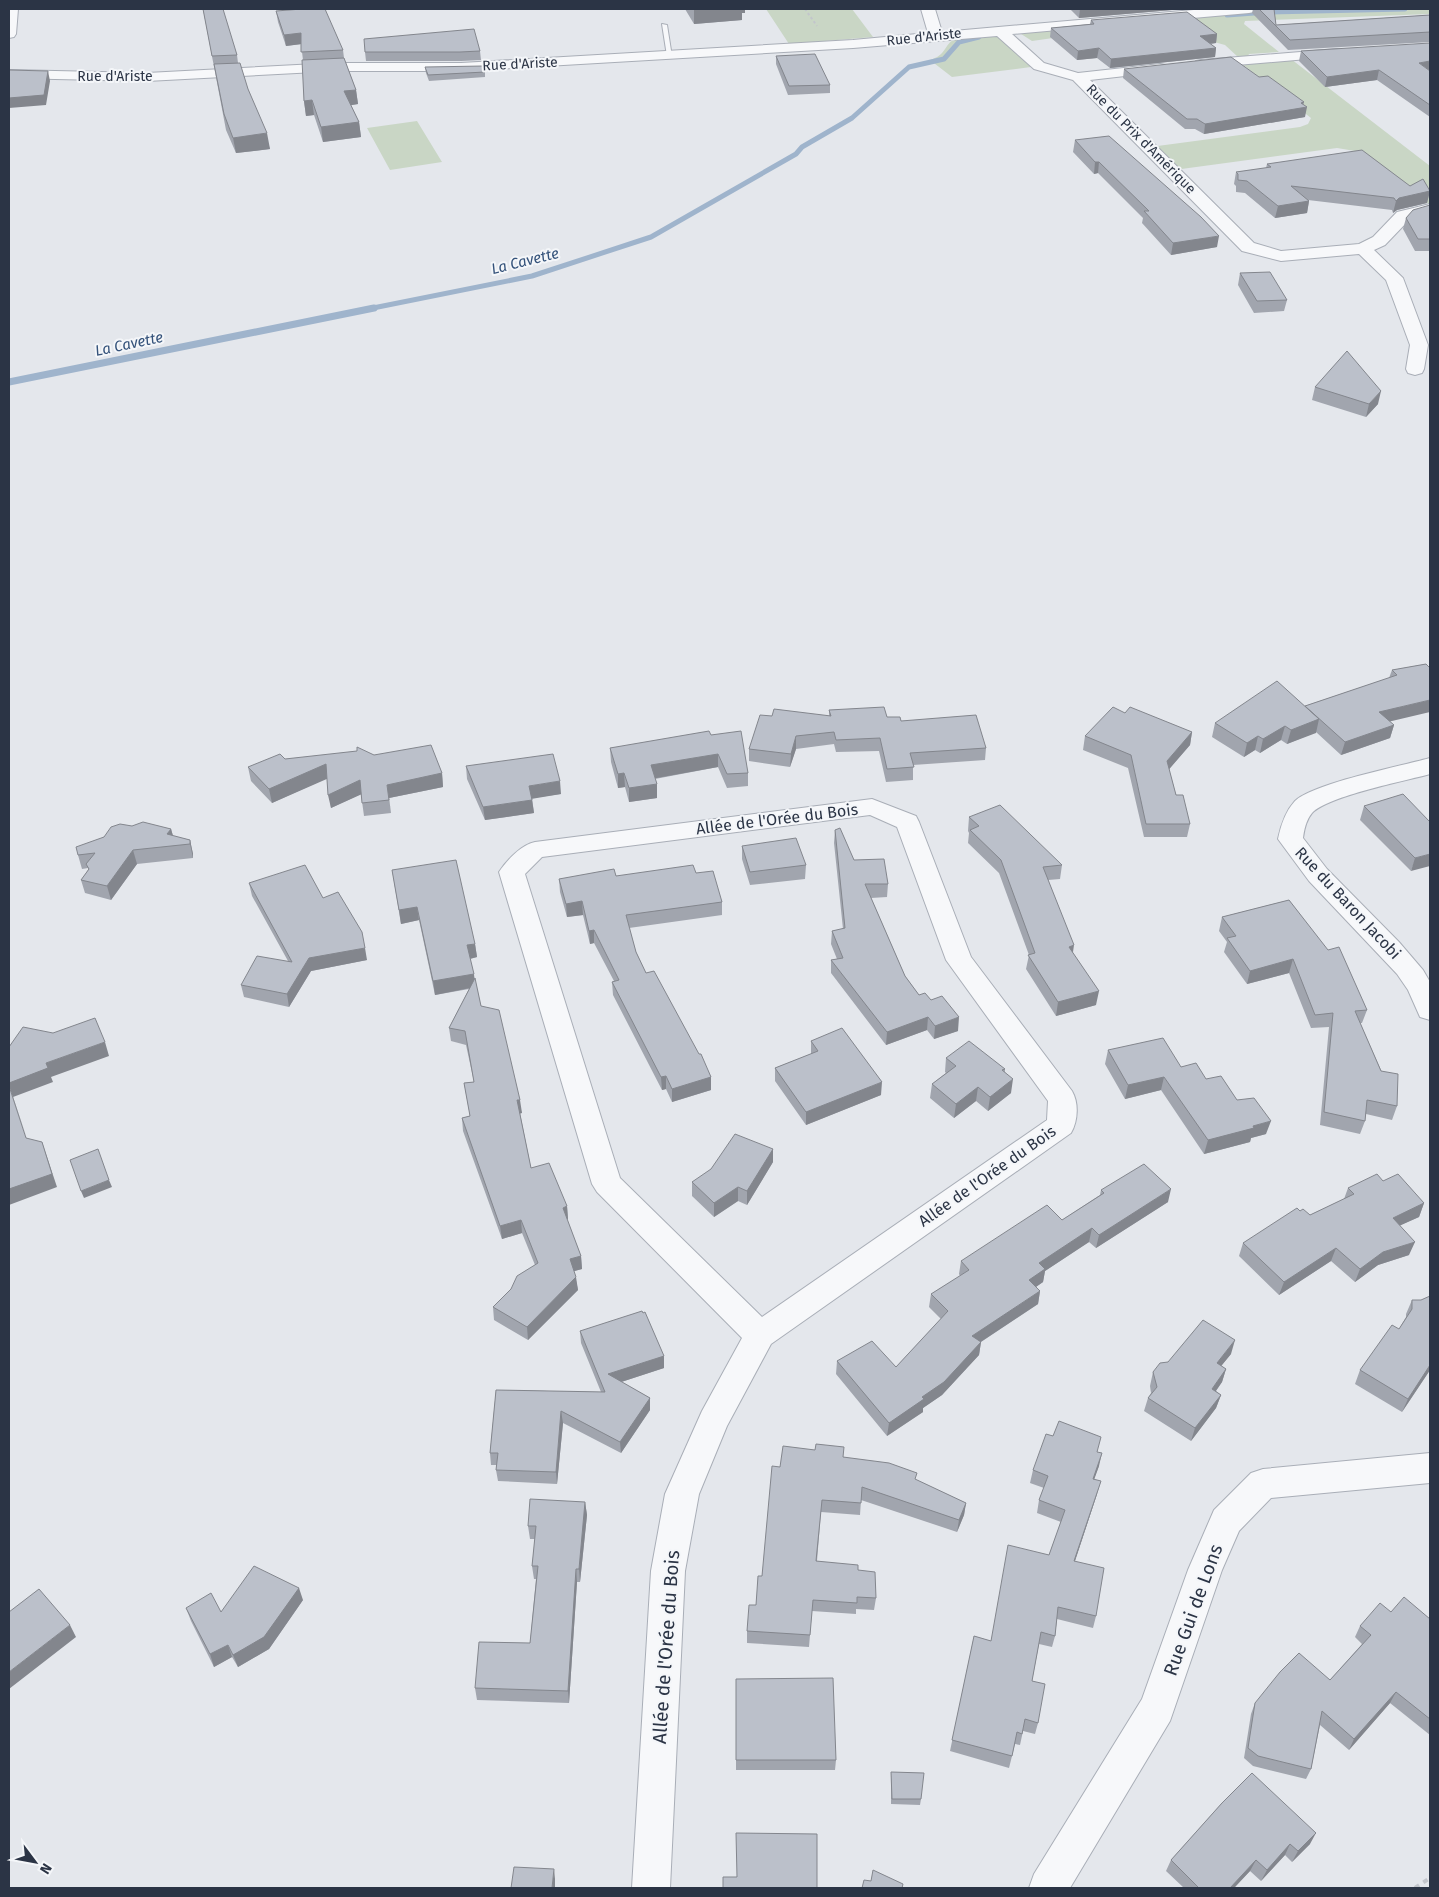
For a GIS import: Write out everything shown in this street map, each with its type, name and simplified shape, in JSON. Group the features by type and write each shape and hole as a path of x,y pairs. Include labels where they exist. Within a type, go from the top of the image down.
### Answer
{"street":[{"path":"9,34 10,9"},
{"path":"928,9 936,35"},
{"name":"Rue d'Ariste","path":"9,74 147,76 335,67 461,67 853,44 936,35 1249,9"},
{"name":"Rue du Prix d'Amérique","path":"999,30 1039,66 1078,77 1248,247 1281,256 1363,249"},
{"path":"1078,77 1270,56 1355,52"},
{"path":"1415,369 1419,345 1394,278 1363,249 1379,241 1403,216 1430,209"},
{"name":"Rue du Baron Jacobi","path":"1430,766 1333,793 1307,804 1294,819 1290,839 1305,862 1403,963 1426,995 1430,1010"},
{"name":"Allée de l'Orée du Bois","path":"652,1888 668,1571 682,1494 713,1420 760,1334 1061,1124 1062,1099 959,960 908,822 872,807 535,850 512,872 607,1184 760,1334"},
{"name":"Rue Gui de Lons","path":"1048,1888 1157,1708 1205,1570 1226,1521 1263,1484 1430,1468"}],"lane":[{"path":"664,25 670,56"}],"path":[{"path":"1414,1888 1430,1878"}],"green space":[{"path":"766,9 852,9 873,37 789,44"},
{"path":"1430,9 1430,14 1245,21 1244,24 1279,52 1249,54 1248,56 1238,57 1225,45 1214,42 1067,36 1032,41 1018,32 1268,11"},
{"path":"993,35 1001,39 1031,67 952,77 930,60 940,55 951,41 955,39"},
{"path":"1287,56 1430,166 1430,205 1361,152 1337,148 1174,170 1150,147 1300,127 1308,124 1311,118 1237,60"},
{"path":"417,121 442,162 390,170 367,128"}],"building":[{"path":"203,9 223,9 237,55 212,56"},
{"path":"325,9 343,50 301,52 301,33 284,35 276,11"},
{"path":"1259,9 1274,9 1276,25 1430,15 1430,32 1290,40"},
{"path":"1187,12 1217,34 1200,36 1216,48 1111,59 1099,48 1078,51 1051,28 1094,24 1091,20"},
{"path":"474,29 480,51 365,52 364,39"},
{"path":"1430,43 1430,61 1419,63 1430,71 1430,105 1379,70 1327,77 1301,51"},
{"path":"815,54 830,85 789,86 776,56"},
{"path":"1231,57 1259,77 1268,76 1304,102 1301,103 1307,107 1205,124 1197,119 1187,119 1124,69"},
{"path":"344,58 356,90 344,91 359,122 321,127 312,100 304,101 302,60"},
{"path":"240,63 248,89 267,133 233,138 224,114 214,64"},
{"path":"483,66 485,72 428,75 425,67"},
{"path":"9,70 48,71 44,95 9,98"},
{"path":"1109,136 1201,217 1219,236 1173,243 1144,211 1149,211 1099,162 1095,162 1075,140"},
{"path":"1362,150 1410,186 1423,179 1430,191 1399,198 1396,201 1394,198 1291,186 1309,201 1278,206 1247,181 1238,180 1236,172 1271,167 1267,164"},
{"path":"1430,205 1430,239 1418,239 1406,218 1413,210"},
{"path":"1270,272 1287,300 1257,301 1240,273"},
{"path":"1347,351 1381,391 1369,404 1315,387"},
{"path":"1426,664 1430,668 1430,700 1379,712 1394,725 1345,742 1305,706 1397,675 1392,670"},
{"path":"1277,681 1319,719 1291,730 1285,726 1263,739 1258,736 1247,743 1215,723"},
{"path":"884,707 887,717 900,717 901,721 976,715 986,748 910,753 914,767 887,769 880,738 836,740 834,732 796,736 791,754 749,749 760,715 772,716 774,709 831,716 829,710"},
{"path":"1113,707 1125,713 1130,707 1192,732 1167,761 1176,795 1183,795 1190,824 1146,824 1131,755 1085,736"},
{"path":"709,731 711,735 741,731 748,773 727,774 718,754 651,765 657,784 629,788 624,773 618,774 610,748"},
{"path":"431,745 442,773 387,785 389,800 362,803 360,780 328,795 326,764 269,789 248,767 280,754 285,759 357,751 357,747 374,755"},
{"path":"553,754 560,781 529,786 532,800 483,807 466,766"},
{"path":"1403,794 1430,822 1430,854 1415,858 1364,806"},
{"path":"1000,805 1062,865 1043,867 1074,945 1069,947 1099,991 1058,1002 1028,955 1035,953 1001,860 970,830 979,826 969,817"},
{"path":"143,822 171,829 167,834 190,840 190,844 133,850 107,886 81,880 89,869 86,864 95,853 78,855 76,847 104,837 111,827 120,824 132,826"},
{"path":"840,828 854,860 884,859 888,884 865,884 905,976 919,995 925,993 931,1000 942,996 959,1017 935,1026 928,1017 887,1032 831,960 843,958 832,931 845,928 835,830"},
{"path":"796,838 806,865 750,872 742,846"},
{"path":"456,860 475,944 467,945 474,974 433,981 417,907 399,910 392,870"},
{"path":"305,865 323,898 338,892 362,932 365,948 309,958 287,994 241,985 257,956 292,962 249,883"},
{"path":"693,865 696,873 713,871 722,902 626,915 636,952 646,973 654,971 699,1054 701,1054 711,1077 672,1089 666,1076 661,1077 612,982 619,980 594,930 589,931 582,901 566,904 559,879 614,869 616,876"},
{"path":"1289,900 1328,950 1339,947 1367,1010 1355,1011 1381,1071 1398,1074 1397,1106 1367,1100 1365,1121 1324,1112 1333,1013 1315,1015 1293,959 1250,971 1227,938 1236,936 1222,917"},
{"path":"475,978 481,1006 499,1010 520,1100 517,1100 531,1168 549,1163 567,1206 563,1208 581,1256 570,1259 576,1277 527,1327 493,1307 511,1289 517,1276 538,1263 521,1220 500,1226 462,1118 470,1116 464,1083 474,1082 465,1031 449,1028"},
{"path":"95,1018 105,1042 46,1063 48,1068 9,1083 9,1047 23,1027 53,1033"},
{"path":"842,1028 882,1082 806,1112 775,1068 818,1051 811,1041"},
{"path":"1163,1038 1181,1067 1196,1063 1206,1079 1221,1076 1237,1100 1254,1098 1271,1121 1253,1126 1254,1128 1208,1140 1164,1077 1128,1085 1108,1050"},
{"path":"969,1041 1005,1069 1002,1070 1013,1079 990,1097 978,1087 956,1104 932,1084 956,1066 946,1058"},
{"path":"9,1086 26,1138 42,1142 52,1174 9,1189"},
{"path":"735,1134 773,1149 747,1191 738,1187 714,1203 692,1182 711,1169"},
{"path":"98,1149 109,1180 81,1191 70,1160"},
{"path":"1144,1164 1171,1189 1099,1235 1092,1228 1039,1263 1045,1269 1029,1280 1040,1291 972,1336 981,1342 944,1382 922,1397 924,1399 889,1423 837,1361 872,1341 896,1367 948,1311 931,1294 969,1270 961,1261 1047,1205 1062,1220 1104,1193 1101,1190"},
{"path":"1377,1174 1383,1181 1398,1174 1424,1203 1393,1218 1415,1242 1383,1252 1360,1269 1336,1248 1284,1282 1243,1243 1297,1208 1300,1211 1303,1209 1310,1215 1354,1194 1348,1188"},
{"path":"1430,1296 1430,1365 1408,1399 1360,1370 1392,1325 1399,1329 1412,1309 1412,1300 1421,1300"},
{"path":"642,1311 643,1313 645,1312 664,1356 608,1374 650,1398 620,1442 561,1411 556,1472 496,1470 498,1453 490,1453 496,1390 605,1392 580,1331"},
{"path":"1203,1320 1235,1340 1217,1363 1226,1369 1212,1389 1221,1395 1195,1428 1148,1398 1157,1387 1153,1372 1160,1363 1168,1362"},
{"path":"1059,1421 1101,1437 1097,1452 1102,1453 1093,1479 1101,1481 1074,1561 1104,1568 1096,1616 1058,1607 1055,1636 1041,1632 1032,1681 1045,1684 1038,1723 1025,1719 1022,1734 1017,1732 1012,1756 952,1740 974,1636 991,1641 1008,1545 1049,1555 1065,1510 1039,1500 1048,1476 1033,1470 1046,1434 1053,1436"},
{"path":"816,1444 844,1447 843,1457 889,1463 917,1473 915,1479 966,1503 959,1520 862,1487 861,1503 822,1500 816,1561 858,1565 858,1570 875,1572 876,1598 857,1597 857,1603 813,1600 810,1635 747,1631 749,1605 756,1605 758,1576 762,1576 772,1466 780,1467 783,1446 815,1450"},
{"path":"530,1499 585,1502 579,1569 576,1569 568,1691 475,1688 479,1642 530,1643 538,1566 532,1566 536,1526 528,1526"},
{"path":"254,1566 299,1588 264,1637 233,1655 228,1645 210,1654 186,1608 211,1593 221,1612"},
{"path":"39,1589 70,1625 9,1672 9,1612"},
{"path":"1404,1597 1430,1619 1430,1719 1396,1692 1354,1739 1322,1711 1311,1769 1258,1756 1248,1748 1255,1703 1280,1672 1299,1653 1330,1680 1371,1635 1360,1626 1380,1603 1391,1612"},
{"path":"833,1678 836,1760 736,1760 736,1679"},
{"path":"891,1772 924,1773 921,1799 892,1799"},
{"path":"1252,1773 1316,1833 1298,1851 1290,1844 1267,1870 1256,1860 1230,1888 1199,1888 1171,1860 1222,1803"},
{"path":"736,1833 817,1834 817,1888 723,1888 723,1877 737,1877"},
{"path":"514,1867 554,1869 552,1888 511,1888"},
{"path":"873,1870 903,1884 902,1888 862,1888 864,1880 871,1881"}],"waterway":[{"path":"1227,15 1268,12 1405,9"},
{"name":"La Cavette","path":"368,309 532,276 651,237 796,154 802,147 852,118 909,67 944,59 959,42 979,37"},
{"name":"La Cavette","path":"9,382 374,308"}]}
